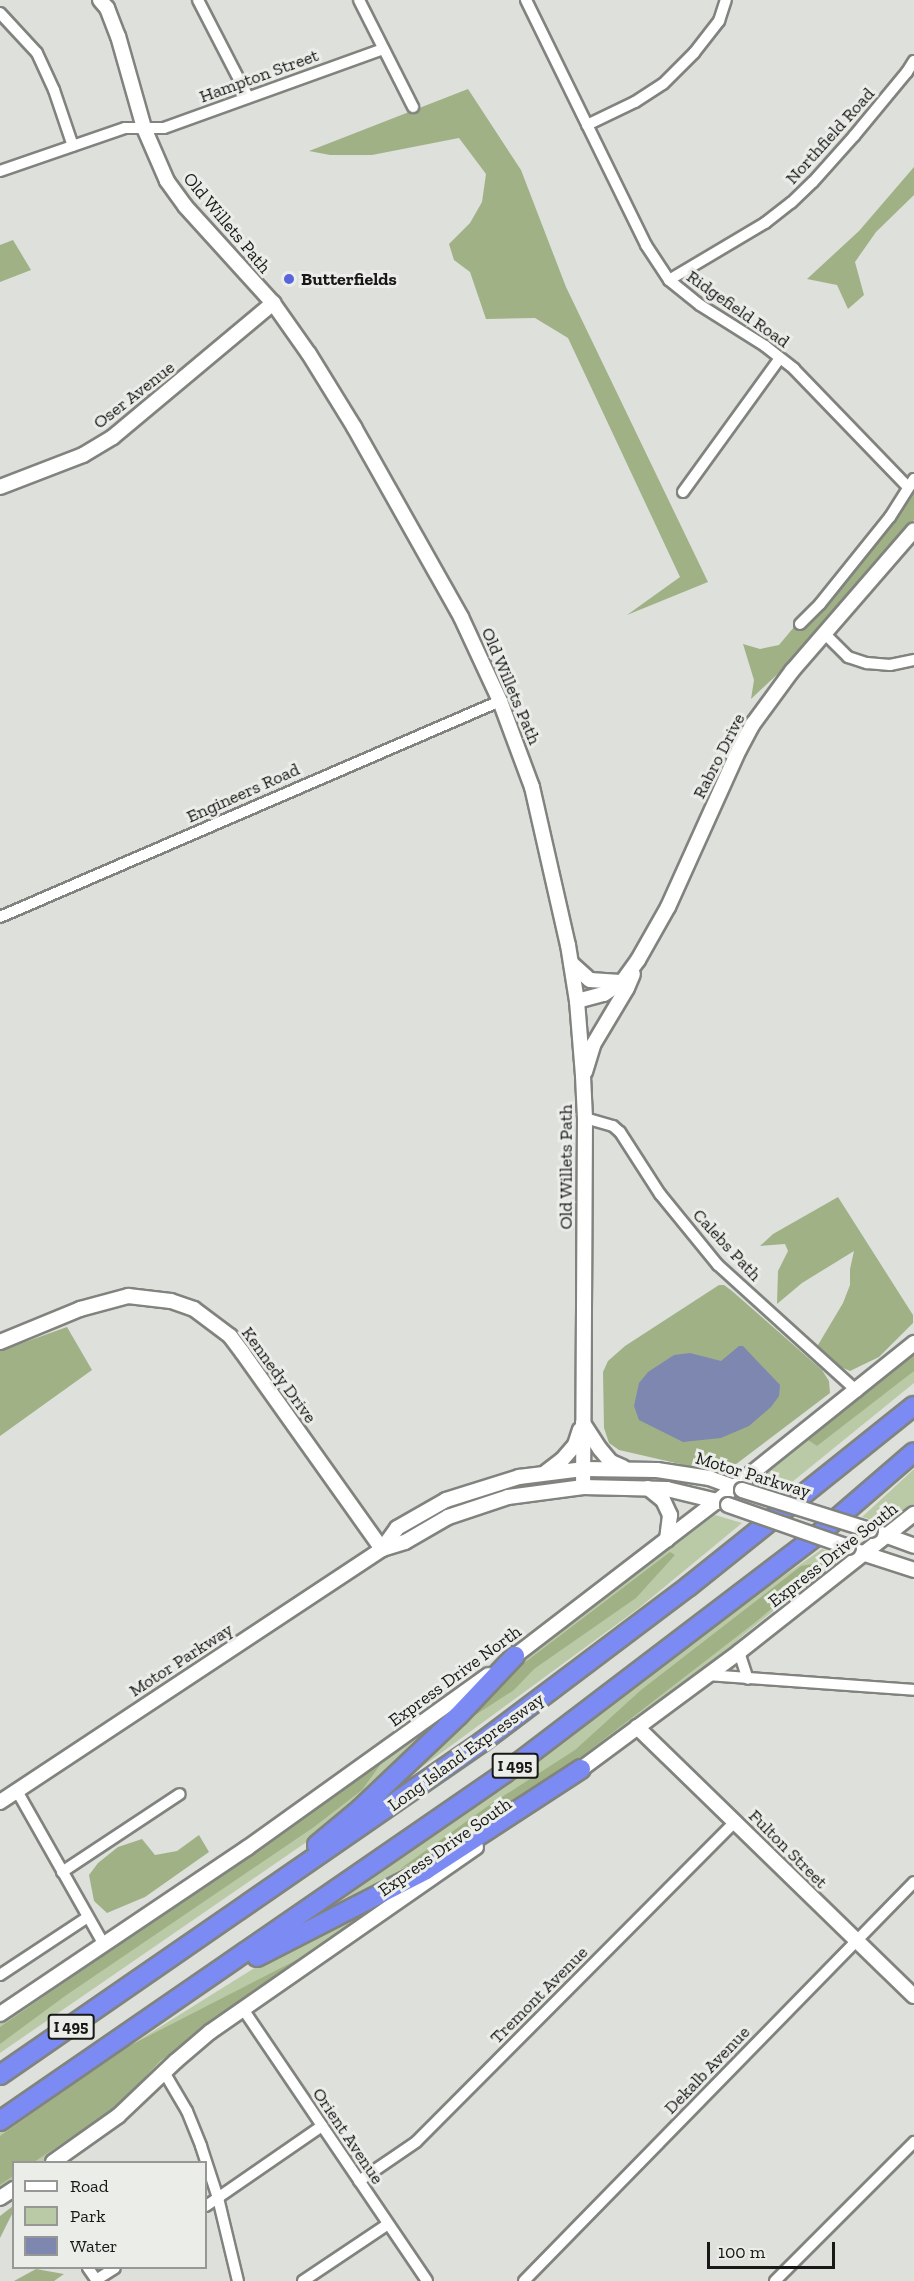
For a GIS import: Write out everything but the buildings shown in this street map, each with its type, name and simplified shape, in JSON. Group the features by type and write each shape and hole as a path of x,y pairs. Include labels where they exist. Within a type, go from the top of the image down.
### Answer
{"highway":[{"name":"Long Island Expressway","path":"0,2075 389,1808 565,1681 786,1510 914,1406"},
{"name":"I 495","path":"0,2121 505,1773 810,1540 914,1452"},
{"path":"142,1978 310,1851 360,1809 458,1716 515,1656"},
{"path":"97,2055 227,1974 437,1863 581,1769"}],"main road":[{"name":"Old Willets Path","path":"100,0 107,8 118,36 144,128 168,181 185,206 273,303 312,359 461,617 500,701 532,787 577,1001 583,1076 585,1118 583,1487"},
{"name":"Oser Avenue","path":"0,487 83,455 113,437 273,303"},
{"name":"Rabro Drive","path":"577,1001 603,994 622,982 638,960 673,896 753,724 772,695 914,530"},
{"path":"583,1076 594,1045 627,988 638,960"},
{"path":"570,962 590,980 622,982"},
{"name":"Kennedy Drive","path":"0,1342 80,1308 128,1296 171,1301 194,1309 230,1336 382,1549"},
{"name":"Express Drive North","path":"0,2014 247,1848 515,1656 667,1540 722,1503 914,1343"},
{"path":"584,1423 600,1449 612,1462 625,1468"},
{"path":"543,1474 562,1460 574,1445 584,1423"},
{"name":"Motor Parkway","path":"382,1549 397,1528 446,1500 488,1485 583,1469 625,1468 688,1474 870,1530 914,1546"},
{"name":"Motor Parkway","path":"0,1802 382,1549 405,1542 448,1517 518,1496 583,1487 668,1489 722,1503 848,1546 862,1554 914,1570"},
{"path":"648,1488 663,1500 670,1515 667,1540"},
{"name":"Express Drive South","path":"56,2161 118,2116 197,2042 419,1888 581,1769 739,1652 914,1514"},
{"name":"Fulton Street","path":"637,1727 914,1996"}],"street":[{"path":"198,0 248,97"},
{"path":"359,0 413,107"},
{"name":"Ridgefield Road","path":"526,0 646,245 669,280 700,305 780,358 911,483"},
{"path":"587,125 663,84 694,53 719,21 726,0"},
{"path":"0,13 37,53 54,90 73,146"},
{"name":"Hampton Street","path":"0,171 125,128 164,128 383,49"},
{"name":"Northfield Road","path":"669,280 765,223 791,203 813,183 854,136 908,72 914,61"},
{"path":"683,492 780,358"},
{"path":"800,624 820,604 890,517 911,483"},
{"path":"825,634 848,657 867,663 890,664 914,660"},
{"name":"Engineers Road","path":"0,917 500,701"},
{"name":"Calebs Path","path":"585,1118 613,1126 620,1132 660,1194 716,1263 857,1391"},
{"path":"739,1652 748,1678"},
{"path":"707,1675 914,1690"},
{"path":"17,1791 104,1943"},
{"path":"62,1872 180,1794"},
{"name":"Tremont Avenue","path":"359,2181 416,2142 735,1822"},
{"name":"Dekalb Avenue","path":"524,2281 914,1882"},
{"path":"0,1975 88,1917"},
{"name":"Orient Avenue","path":"243,2009 427,2281"},
{"path":"164,2072 187,2111 205,2161"},
{"path":"207,2205 322,2126"},
{"path":"776,2281 914,2142"},
{"path":"207,2167 218,2198 238,2281"},
{"path":"303,2281 388,2224"},
{"path":"97,2281 114,2269"}],"green space":[{"path":"468,89 521,170 566,287 708,582 627,615 680,577 568,338 535,318 486,319 470,272 454,260 449,244 470,223 482,202 486,174 459,138 372,155 330,155 309,151"},
{"path":"914,167 914,195 876,232 855,262 864,295 848,309 837,285 807,279 859,231"},
{"path":"13,240 31,270 0,282 0,245"},
{"path":"914,483 914,520 786,666 751,699 754,680 743,644 760,649 779,645"},
{"path":"838,1197 913,1315 913,1323 879,1357 850,1371 829,1362 818,1352 818,1345 843,1303 850,1285 850,1269 854,1251 802,1283 777,1304 778,1271 788,1251 785,1244 760,1246 773,1234"},
{"path":"719,1285 724,1285 732,1291 822,1370 829,1381 830,1393 727,1471 706,1470 619,1450 609,1443 604,1428 603,1372 608,1361 625,1346"},
{"path":"67,1327 92,1370 0,1436 0,1351"},
{"path":"914,1349 914,1383 781,1491 759,1483 761,1476"},
{"path":"914,1350 914,1371 817,1446 808,1440"},
{"path":"914,1469 914,1504 887,1524 862,1517"},
{"path":"715,1515 742,1523 639,1608 370,1805 530,1655"},
{"path":"822,1549 843,1555 741,1637 723,1655 587,1756 448,1853 315,1919 538,1762 739,1607"},
{"path":"670,1552 675,1555 636,1598 534,1669 514,1690 463,1723 524,1663"},
{"path":"828,1561 757,1621 572,1764 463,1841 400,1869 488,1806 575,1750 641,1690 801,1566"},
{"path":"436,1724 438,1727 352,1807 321,1832 0,2053 0,2023"},
{"path":"383,1761 362,1790 314,1827 65,1996 0,2044 0,2027"},
{"path":"199,1835 209,1852 145,1897 107,1913 94,1901 89,1875 98,1863 118,1847 142,1839 155,1855 177,1851"},
{"path":"394,1896 396,1899 201,2034 104,2121 46,2161 12,2161 12,2186 0,2194 0,2132 67,2085 261,1964"},
{"path":"312,1952 160,2061 116,2108 36,2161 12,2161 12,2177 0,2185 0,2136 125,2048"},
{"path":"12,2207 12,2214 0,2238 0,2216"},
{"path":"36,2269 64,2274 54,2281 14,2281"}],"water":[{"path":"739,1346 743,1346 780,1385 779,1396 771,1407 749,1426 721,1438 683,1442 639,1420 634,1406 639,1383 648,1372 674,1355 690,1353 721,1361"}],"place":[{"name":"Butterfields","path":"289,279"}]}
